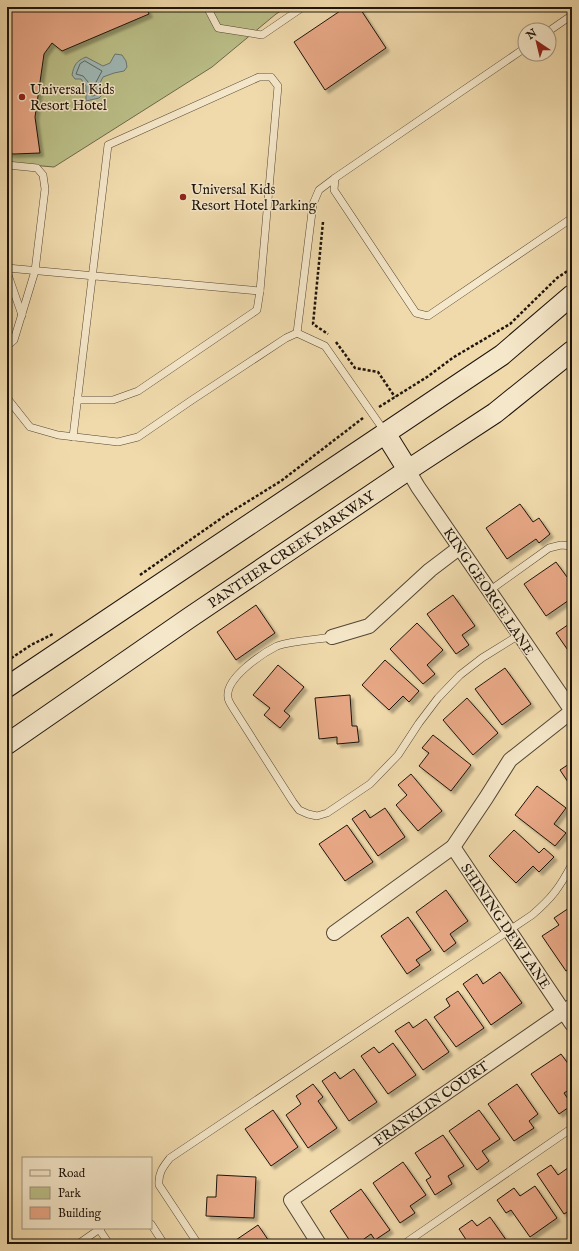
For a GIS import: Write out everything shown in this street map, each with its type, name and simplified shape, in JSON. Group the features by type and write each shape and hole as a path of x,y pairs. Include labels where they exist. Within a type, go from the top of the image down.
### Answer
{"main road":[{"path":"7,687 502,355 572,296"},
{"name":"PANTHER CREEK PARKWAY","path":"7,744 408,470 495,413 572,351"},
{"path":"385,433 408,470"}],"street":[{"name":"KING GEORGE LANE","path":"408,470 459,548 572,711"},
{"path":"332,637 369,626 430,570 459,548"},
{"path":"334,933 453,847 510,760 572,711"},
{"name":"SHINING DEW LANE","path":"453,847 509,931 568,1009 572,1024"},
{"name":"FRANKLIN COURT","path":"319,1244 291,1200 568,1009"}],"lane":[{"path":"207,7 218,28 262,35 304,7"},
{"path":"557,25 572,15"},
{"path":"297,333 313,204 319,190 517,53"},
{"path":"73,437 108,145 259,77 271,77 278,86 260,291 257,310 138,392 113,400 78,400"},
{"path":"7,164 37,168 43,175 45,189 35,271 14,340 7,346"},
{"path":"335,178 334,190 416,313 428,316 572,218"},
{"path":"7,268 260,291"},
{"path":"7,272 22,315"},
{"path":"7,398 30,427 58,435 118,442 138,437 217,383 286,338 297,333 325,346 385,433"},
{"path":"489,591 549,548 561,545 572,546"},
{"path":"332,637 278,646 243,669 229,688 227,696 232,708 293,802 299,810 316,816 327,813 370,784 398,755 418,723 438,698 460,675 482,658 519,635"},
{"path":"198,1244 159,1185 158,1177 161,1169 170,1158 532,915 549,900 563,881 572,864"},
{"path":"404,1244 572,1128"},
{"path":"152,1226 164,1244"},
{"path":"78,1244 100,1229 109,1244"}],"path":[{"path":"323,219 313,324 328,334 340,346 355,368 378,372 395,397"},
{"path":"384,404 427,377 454,357 510,324 557,278 572,268"},
{"path":"136,579 226,515 281,481 358,422"},
{"path":"7,661 31,645 54,634"}],"green space":[{"path":"7,7 287,7 276,14 212,67 54,167 7,163"}],"water":[{"path":"115,54 122,55 126,61 127,67 124,71 103,77 99,85 102,95 99,98 86,101 86,86 81,79 75,79 72,75 76,64 86,57 103,66 110,63"}],"building":[{"name":"Universal Kids Resort Hotel","path":"7,7 146,7 149,14 62,51 52,43 44,54 35,117 40,153 7,153"},
{"path":"346,7 359,7 386,48 325,90 294,42"},
{"path":"520,504 533,522 539,518 550,534 539,543 536,539 507,559 486,528"},
{"path":"556,562 567,577 572,573 572,598 546,616 524,584"},
{"path":"453,595 475,626 462,635 469,645 456,654 427,614"},
{"path":"256,605 275,633 236,660 217,632"},
{"path":"572,622 572,656 556,633"},
{"path":"417,623 443,650 427,665 435,674 423,684 390,649"},
{"path":"385,660 419,691 409,702 403,696 389,710 362,685"},
{"path":"278,665 304,687 284,711 290,716 280,728 264,715 270,708 253,695"},
{"path":"505,668 531,704 502,725 475,689"},
{"path":"350,695 352,726 357,726 359,742 337,744 337,737 319,739 315,698"},
{"path":"467,698 498,733 473,755 443,720"},
{"path":"433,735 471,765 451,791 419,766 429,753 422,748"},
{"path":"572,762 572,788 560,770"},
{"path":"411,774 442,811 418,831 396,805 407,795 398,785"},
{"path":"537,786 566,808 554,824 566,833 555,846 515,815"},
{"path":"385,808 405,837 378,856 352,819 365,810 370,818"},
{"path":"347,825 373,862 345,881 319,844"},
{"path":"514,830 539,853 544,848 554,857 539,872 533,866 516,883 489,856"},
{"path":"446,890 468,921 450,934 456,943 444,952 416,912"},
{"path":"569,908 572,913 572,967 566,971 542,936 559,925 554,918"},
{"path":"408,917 431,950 416,960 420,965 407,974 381,936"},
{"path":"500,972 522,1003 491,1025 463,984 477,974 483,984"},
{"path":"458,991 484,1028 456,1047 434,1017 450,1006 446,999"},
{"path":"426,1019 449,1052 423,1070 395,1031 409,1022 413,1028"},
{"path":"393,1043 416,1075 388,1094 361,1056 374,1047 379,1053"},
{"path":"561,1054 572,1069 572,1088 564,1093 572,1105 559,1114 531,1074"},
{"path":"354,1069 377,1102 349,1121 322,1081 335,1072 340,1079"},
{"path":"313,1084 323,1097 318,1101 337,1128 308,1148 286,1115 301,1104 296,1096"},
{"path":"517,1084 538,1114 529,1121 534,1128 514,1141 488,1104"},
{"path":"273,1110 298,1147 271,1166 245,1129"},
{"path":"479,1110 500,1139 482,1151 489,1161 477,1170 449,1131"},
{"path":"443,1135 464,1166 448,1176 452,1184 435,1195 426,1180 431,1177 415,1153"},
{"path":"403,1162 426,1195 410,1206 415,1213 400,1223 373,1183"},
{"path":"551,1165 558,1175 572,1165 572,1209 564,1214 537,1174"},
{"path":"217,1175 256,1177 254,1218 206,1216 207,1197 216,1197"},
{"path":"535,1186 557,1218 530,1237 511,1210 506,1213 497,1200 514,1188 520,1196"},
{"path":"361,1189 390,1230 375,1240 371,1234 357,1244 352,1244 330,1211"},
{"path":"490,1217 509,1244 469,1244 459,1229 472,1220 477,1226"},
{"path":"258,1225 271,1244 230,1244"}],"place":[{"name":"Universal Kids Resort Hotel","path":"22,97"},
{"name":"Universal Kids Resort Hotel Parking","path":"183,197"}]}
